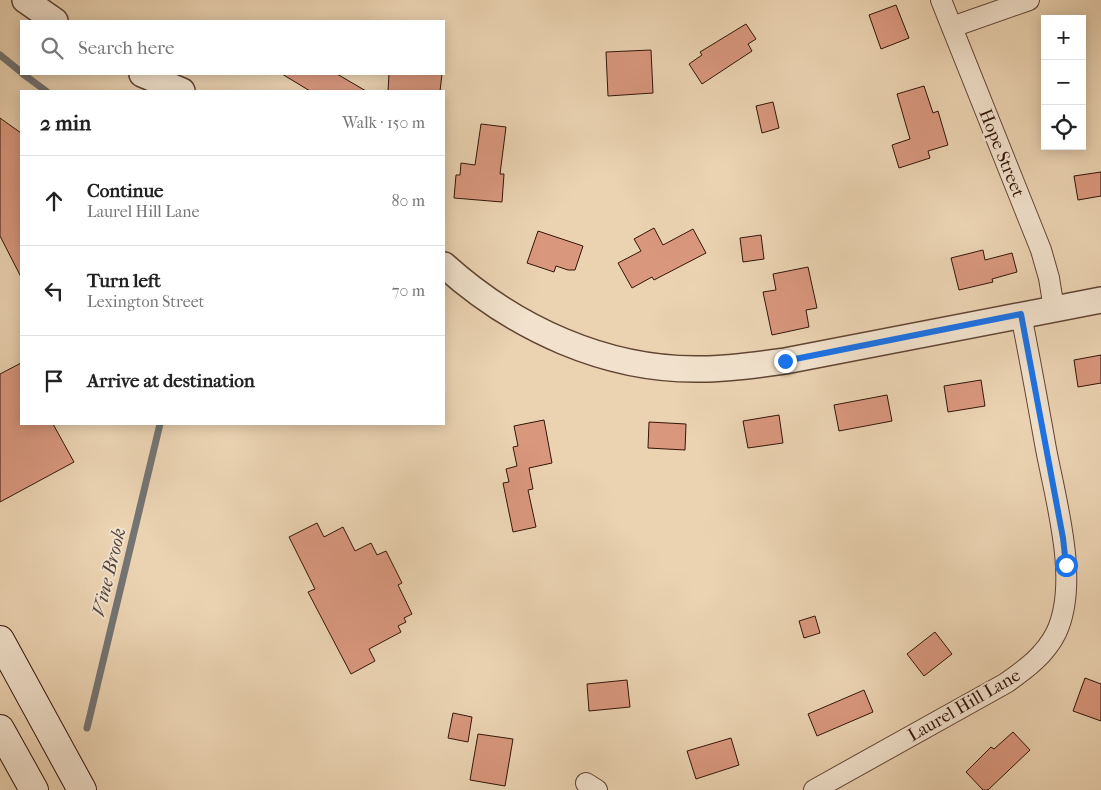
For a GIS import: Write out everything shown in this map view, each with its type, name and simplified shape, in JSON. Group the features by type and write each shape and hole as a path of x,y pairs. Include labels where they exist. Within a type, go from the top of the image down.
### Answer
{"main road":[{"path":"0,640 82,790"},
{"path":"0,729 34,790"}],"street":[{"path":"25,0 54,20"},
{"name":"Hope Street","path":"941,0 1040,250 1050,278 1054,308"},
{"path":"952,28 1029,0"},
{"path":"144,75 180,90"},
{"path":"445,266 496,307 515,319 546,334 571,345 615,359 670,368 709,369 767,364 1101,300"},
{"name":"Laurel Hill Lane","path":"814,790 1006,683 1040,656 1057,632 1066,588 1063,538 1021,314"}],"building":[{"path":"896,5 909,38 881,49 869,15"},
{"path":"746,24 756,39 748,44 752,51 702,84 689,64 702,55 700,52"},
{"path":"651,50 653,93 608,96 606,52"},
{"path":"284,75 339,75 364,90 308,90"},
{"path":"389,75 442,75 440,90 388,90"},
{"path":"924,86 933,113 938,111 948,145 928,151 930,158 899,168 892,145 910,139 897,94"},
{"path":"773,102 779,128 762,133 756,106"},
{"path":"0,118 20,132 20,275 0,236"},
{"path":"481,124 506,127 500,174 504,174 502,202 454,198 456,175 460,175 461,163 475,165"},
{"path":"1101,172 1101,196 1078,200 1074,176"},
{"path":"654,228 663,245 693,229 706,253 654,280 652,277 632,288 618,263 641,251 634,239"},
{"path":"538,231 583,246 575,270 556,266 554,272 527,263"},
{"path":"761,235 764,259 743,262 740,238"},
{"path":"983,250 985,260 1012,253 1017,272 992,279 993,282 959,290 951,258"},
{"path":"808,267 817,308 806,310 809,327 772,335 763,292 776,290 773,274"},
{"path":"1101,355 1101,383 1078,387 1074,360"},
{"path":"20,364 20,425 54,425 74,462 0,502 0,374"},
{"path":"981,380 985,406 948,412 944,386"},
{"path":"887,395 892,421 839,431 834,405"},
{"path":"779,415 783,443 748,448 743,421"},
{"path":"544,420 552,463 529,468 533,489 528,490 536,527 513,532 503,483 509,482 506,469 517,466 513,447 518,446 514,426"},
{"path":"649,422 686,424 685,450 648,448"},
{"path":"317,523 324,537 343,527 355,551 371,543 377,555 386,551 402,583 398,585 412,614 404,618 406,622 398,626 401,632 369,649 375,661 351,674 308,592 315,589 289,537"},
{"path":"815,616 820,633 804,638 799,621"},
{"path":"935,632 952,654 924,676 907,654"},
{"path":"1085,678 1101,684 1101,721 1073,711"},
{"path":"627,680 630,707 589,711 587,684"},
{"path":"864,690 873,712 817,736 808,714"},
{"path":"453,713 472,717 468,742 448,738"},
{"path":"1013,732 1030,750 988,790 983,790 966,772 991,747 994,749"},
{"path":"478,734 513,739 505,786 470,780"},
{"path":"731,738 739,765 696,779 687,751"}],"waterway":[{"name":"Vine Brook","path":"0,55 20,71"},
{"name":"Vine Brook","path":"24,75 45,90"},
{"name":"Vine Brook","path":"87,728 160,425"}],"route":[{"path":"785,361 1021,314 1063,538 1066,565"}]}
